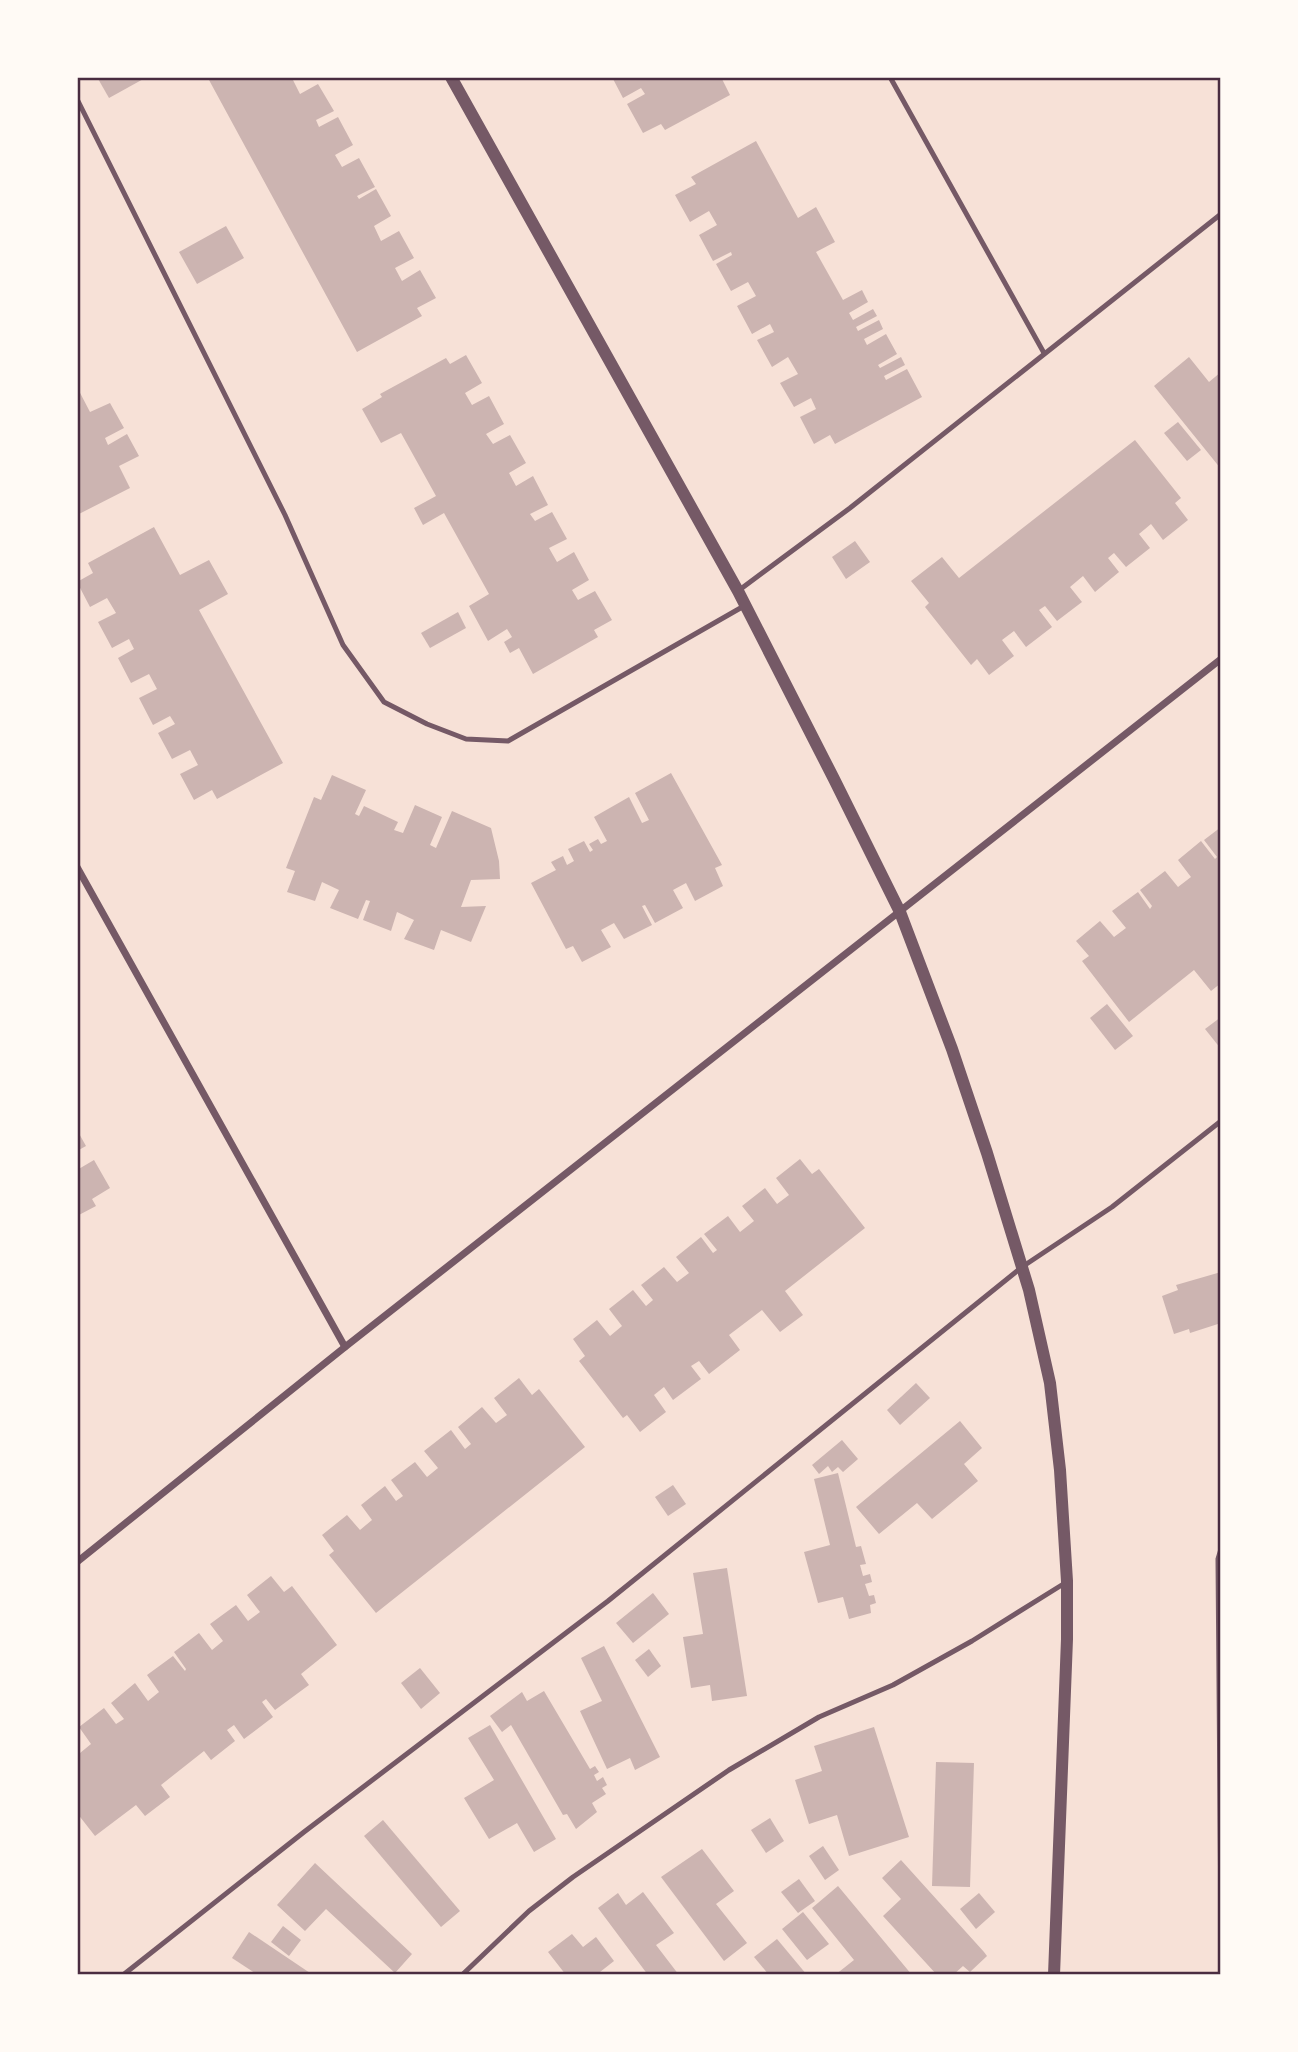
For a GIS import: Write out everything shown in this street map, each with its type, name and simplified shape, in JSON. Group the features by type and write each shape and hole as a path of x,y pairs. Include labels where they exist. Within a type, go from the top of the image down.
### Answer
{"street":[{"path":"451,77 738,592 900,912 987,1153 1029,1290 1050,1383 1060,1470 1067,1581 1065,1741 1054,1975"},
{"path":"77,1563 345,1348 1221,659"},
{"path":"77,867 345,1348"}],"lane":[{"path":"890,77 1044,353"},
{"path":"77,99 285,515 343,645 384,702 427,724 466,739 508,741 744,606"},
{"path":"738,592 850,508 1221,214"},
{"path":"123,1975 304,1832 608,1601 1022,1268 1112,1207 1221,1121"},
{"path":"1221,1549 1218,1573 1221,1927"},
{"path":"462,1975 530,1911 573,1877 729,1770 819,1717 893,1685 972,1641 1067,1581"}],"building":[{"path":"97,77 147,77 109,98"},
{"path":"215,77 299,77 293,80 300,94 318,84 334,111 316,120 319,127 338,117 353,145 335,155 342,167 359,158 375,187 357,196 359,199 376,189 391,216 374,226 381,241 399,231 414,258 395,268 402,281 420,270 436,298 417,308 422,316 357,352 209,80"},
{"path":"612,77 721,77 730,95 665,130 661,124 643,133 627,104 645,94 641,88 623,98"},
{"path":"756,141 798,218 816,207 835,242 816,252 843,300 862,290 868,302 849,313 853,320 873,309 877,316 856,327 858,331 879,320 883,329 864,339 867,345 886,334 897,354 878,365 880,368 901,357 905,365 884,376 886,380 907,369 922,397 835,444 830,435 814,444 800,417 816,409 811,398 794,407 780,383 798,374 788,357 772,367 757,340 774,332 770,324 752,334 737,306 756,296 748,282 731,291 716,264 732,255 731,252 713,261 699,235 717,225 709,211 690,222 675,195 696,184 691,177"},
{"path":"226,226 244,258 197,284 179,252"},
{"path":"466,355 482,383 465,393 472,405 489,396 504,424 486,434 493,444 510,435 526,463 509,473 516,486 533,476 548,505 530,514 535,521 552,512 567,539 549,548 557,562 574,552 589,580 572,590 578,600 595,591 612,620 594,630 598,637 533,674 519,648 510,653 504,642 512,637 507,629 488,641 469,606 489,594 444,513 423,525 414,508 436,496 401,433 381,443 362,409 382,397 380,394 446,358 450,364"},
{"path":"1189,357 1209,382 1221,372 1221,469 1154,386"},
{"path":"77,387 90,412 110,403 124,428 105,438 108,445 127,434 139,456 119,466 130,488 77,515"},
{"path":"1178,422 1201,450 1187,461 1164,433"},
{"path":"1135,440 1181,498 1175,503 1188,520 1163,540 1151,524 1139,534 1150,548 1126,567 1114,553 1108,558 1119,572 1095,592 1083,576 1070,587 1082,602 1057,621 1045,606 1039,610 1052,627 1026,647 1014,631 1002,640 1014,656 989,675 977,659 971,665 925,607 929,603 911,581 942,557 959,578"},
{"path":"154,527 180,575 209,560 228,594 199,610 283,763 217,799 212,790 194,800 180,774 198,765 190,750 172,759 158,733 175,724 170,716 153,725 139,698 157,689 149,674 131,683 118,658 134,649 129,639 112,648 98,622 116,613 107,598 90,607 77,582 93,573 88,563"},
{"path":"855,541 870,562 846,579 832,557"},
{"path":"458,612 466,628 430,648 421,633"},
{"path":"671,773 722,865 715,868 723,886 695,901 686,883 673,890 683,908 655,923 645,905 642,906 652,925 624,939 614,923 601,930 611,947 582,962 573,946 566,949 531,883 556,870 551,862 563,856 567,865 574,861 568,849 584,841 590,852 593,850 589,844 598,839 601,844 607,841 594,817 629,797 642,823 649,820 635,793"},
{"path":"332,775 366,790 355,814 359,816 364,806 398,822 394,830 403,833 415,805 442,817 430,845 436,848 452,811 491,828 499,861 500,879 471,880 461,907 486,906 471,942 441,930 434,950 404,939 414,920 397,912 391,931 363,920 370,901 366,900 358,919 330,908 339,890 322,882 315,901 287,892 295,871 286,868 314,797 321,800"},
{"path":"1221,827 1221,983 1211,991 1194,970 1129,1022 1082,961 1089,956 1076,941 1100,921 1114,937 1126,928 1112,911 1138,892 1150,909 1152,906 1140,890 1165,871 1178,887 1191,877 1178,860 1201,841 1215,859 1217,857 1204,840"},
{"path":"1107,1004 1133,1036 1115,1050 1090,1018"},
{"path":"1221,1017 1221,1049 1205,1029"},
{"path":"77,1130 86,1146 77,1151"},
{"path":"800,1159 812,1174 819,1169 865,1228 785,1291 803,1315 780,1332 762,1310 729,1335 740,1350 709,1374 699,1361 691,1366 701,1379 673,1400 664,1387 654,1395 666,1412 640,1432 627,1415 623,1418 579,1361 585,1356 573,1339 597,1320 610,1336 622,1326 609,1309 633,1290 646,1306 653,1300 641,1285 664,1267 677,1282 689,1273 676,1257 701,1237 713,1253 717,1250 704,1234 728,1216 740,1232 754,1221 742,1206 765,1188 777,1204 789,1195 776,1178"},
{"path":"94,1160 110,1188 92,1199 96,1206 77,1216 77,1170"},
{"path":"1221,1272 1221,1323 1190,1333 1189,1329 1174,1334 1162,1296 1178,1290 1176,1285"},
{"path":"519,1378 532,1395 539,1389 585,1447 376,1613 329,1555 334,1551 322,1535 347,1515 360,1530 372,1520 361,1505 385,1486 396,1501 403,1496 391,1480 415,1462 427,1477 438,1468 424,1451 451,1430 465,1449 471,1444 458,1427 482,1407 496,1423 507,1415 494,1398"},
{"path":"916,1383 930,1398 900,1425 887,1410"},
{"path":"960,1421 982,1448 964,1464 978,1481 932,1519 917,1503 879,1534 856,1507"},
{"path":"842,1440 858,1459 843,1472 838,1467 832,1472 828,1466 819,1474 812,1465"},
{"path":"838,1473 856,1547 861,1546 866,1564 860,1565 863,1576 870,1574 872,1582 865,1584 869,1596 874,1595 876,1603 870,1605 871,1613 849,1619 843,1597 818,1603 804,1552 830,1545 814,1479"},
{"path":"673,1485 686,1504 668,1516 655,1497"},
{"path":"727,1568 747,1696 712,1701 710,1685 691,1688 683,1637 703,1634 693,1573"},
{"path":"271,1576 284,1592 292,1586 337,1645 301,1674 309,1685 275,1710 266,1699 262,1702 273,1717 244,1739 234,1725 227,1730 235,1741 211,1760 204,1751 161,1785 170,1797 145,1816 136,1805 95,1836 77,1813 77,1749 80,1753 91,1744 79,1727 104,1708 116,1724 124,1719 111,1703 135,1683 148,1701 159,1692 147,1675 173,1656 185,1671 174,1652 199,1633 212,1650 223,1641 210,1624 236,1605 248,1621 260,1612 247,1595"},
{"path":"653,1593 669,1614 633,1643 616,1623"},
{"path":"604,1646 660,1757 635,1770 630,1758 607,1769 580,1711 602,1701 581,1658"},
{"path":"649,1649 661,1666 648,1677 635,1660"},
{"path":"420,1668 440,1693 421,1709 401,1683"},
{"path":"544,1691 590,1769 595,1766 599,1772 594,1775 597,1781 603,1777 607,1785 602,1788 606,1794 592,1803 597,1812 576,1829 567,1814 563,1815 511,1725 502,1732 490,1716 522,1692 527,1701"},
{"path":"490,1725 556,1839 534,1852 517,1823 489,1839 464,1798 494,1780 468,1738"},
{"path":"874,1727 909,1837 849,1856 837,1815 809,1824 795,1780 822,1771 814,1746"},
{"path":"936,1762 974,1763 970,1887 932,1886"},
{"path":"770,1818 784,1841 766,1853 751,1830"},
{"path":"383,1820 460,1911 441,1927 364,1836"},
{"path":"823,1846 839,1870 825,1880 809,1856"},
{"path":"702,1849 734,1891 716,1904 747,1943 724,1961 661,1877"},
{"path":"901,1860 987,1956 970,1972 963,1966 953,1975 937,1975 883,1916 901,1899 882,1878"},
{"path":"315,1863 412,1954 395,1973 326,1909 305,1931 277,1905"},
{"path":"799,1879 815,1901 798,1913 781,1892"},
{"path":"838,1886 912,1975 835,1975 854,1960 812,1908"},
{"path":"643,1892 674,1933 656,1945 679,1975 648,1975 598,1908 618,1893 626,1905"},
{"path":"979,1893 995,1912 976,1929 960,1909"},
{"path":"803,1912 829,1944 807,1960 782,1929"},
{"path":"283,1926 301,1940 289,1956 271,1942"},
{"path":"249,1932 313,1975 258,1975 232,1958"},
{"path":"572,1934 583,1947 596,1937 614,1961 600,1972 602,1975 566,1975 548,1952"},
{"path":"777,1939 807,1975 769,1975 754,1957"}]}
